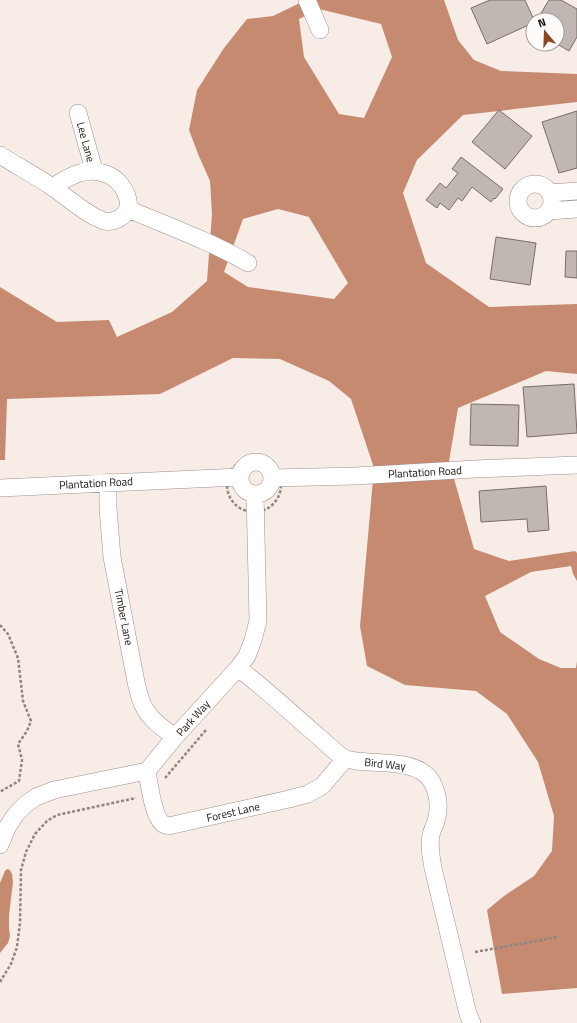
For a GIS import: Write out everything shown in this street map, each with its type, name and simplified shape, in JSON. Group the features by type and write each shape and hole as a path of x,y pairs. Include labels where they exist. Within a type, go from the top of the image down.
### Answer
{"street":[{"path":"307,0 317,24"},
{"name":"Lee Lane","path":"78,113 94,170"},
{"path":"0,156 52,187 90,214 104,221 120,218 128,209 129,202 122,186 116,179 94,170 81,172 52,187"},
{"path":"530,184 541,185 550,193 552,198 552,206 544,216 539,218 527,217 519,208 517,202 518,196 521,191 530,184"},
{"path":"550,193 577,191"},
{"path":"128,209 233,254 248,263"},
{"path":"549,211 577,209"},
{"path":"256,462 262,463 267,467 271,472 272,478 270,486 264,492 255,494 249,493 244,489 240,483 239,477 245,466 256,462"},
{"name":"Plantation Road","path":"272,478 355,476 475,469 577,466"},
{"name":"Plantation Road","path":"0,488 239,477"},
{"name":"Timber Lane","path":"108,482 108,508 112,557 140,698 144,709 153,720 175,737"},
{"name":"Park Way","path":"147,771 247,656 258,621 255,494"},
{"path":"238,668 345,759"},
{"name":"Forest Lane","path":"147,771 155,810 161,822 166,826 308,794 322,786 345,759"},
{"name":"Bird Way","path":"345,759 412,767 423,773 431,781 438,805 437,820 431,834 430,847 433,868 468,1014 472,1023"},
{"path":"0,845 8,826 16,814 36,797 54,790 147,771"}],"path":[{"path":"0,625 8,634 18,658 22,701 31,721 27,731 18,744 22,760 19,781 0,792"},
{"path":"475,952 558,937"}],"shaded area":[{"path":"306,0 444,0 458,40 474,60 501,71 577,74 577,102 463,115 417,160 403,193 426,263 489,307 577,304 577,374 546,371 458,408 449,461 474,549 509,561 575,551 577,553 577,581 571,566 531,572 485,596 500,632 539,659 561,668 576,668 577,661 577,988 502,994 487,910 504,896 534,876 552,851 554,816 538,762 507,714 476,691 405,685 367,666 360,626 374,468 351,399 329,381 280,359 233,358 160,394 7,399 5,460 0,460 0,287 57,322 109,320 117,337 172,312 207,281 212,214 210,181 189,130 197,90 224,48 247,19 273,16","holes":["319,9 381,24 392,57 364,118 339,114 304,57 299,19","278,209 309,217 348,283 334,299 248,287 224,272 243,219"]},
{"path":"7,869 10,870 12,874 13,882 9,915 10,936 8,943 0,953 0,883"}],"building":[{"path":"490,0 525,0 530,12 525,12 525,27 487,44 471,8"},
{"path":"549,0 561,0 577,9 577,37 569,51 565,49 565,12 542,12"},
{"path":"499,110 532,136 505,169 472,142"},
{"path":"577,111 577,168 559,173 542,122"},
{"path":"461,157 503,189 491,202 472,187 462,201 458,198 449,210 440,203 437,208 426,200 440,183 446,188 458,173 452,169"},
{"path":"496,237 536,243 530,285 490,279"},
{"path":"566,251 577,251 577,278 565,277"},
{"path":"574,384 577,433 527,437 523,387"},
{"path":"471,404 519,405 518,446 470,445"},
{"path":"546,486 549,530 528,532 527,519 481,522 479,491"}]}
